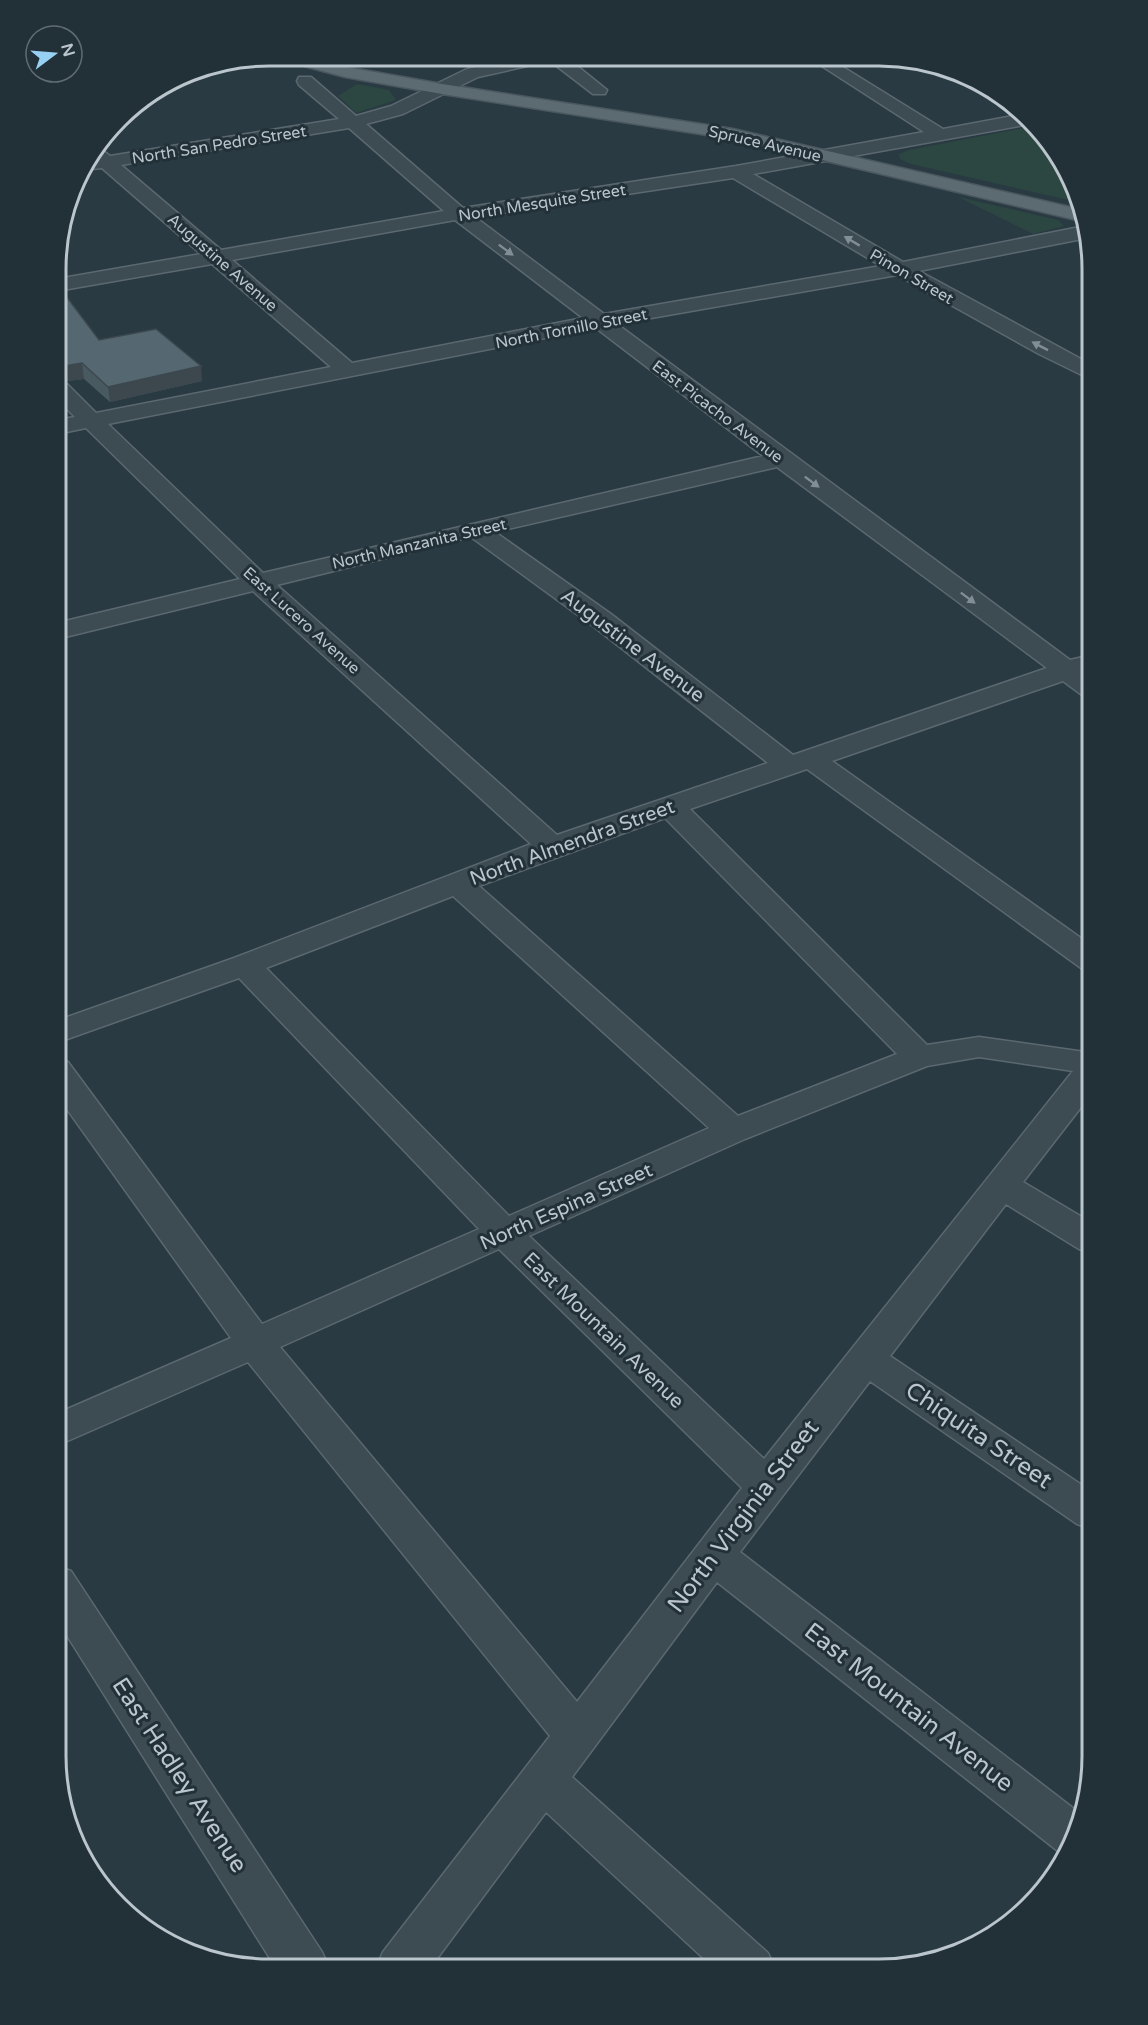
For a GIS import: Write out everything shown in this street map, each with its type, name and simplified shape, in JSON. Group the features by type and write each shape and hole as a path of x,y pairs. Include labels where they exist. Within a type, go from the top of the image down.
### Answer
{"main road":[{"path":"322,66 442,89"},
{"name":"Spruce Avenue","path":"442,89 733,134 1074,214"}],"street":[{"path":"353,122 397,110 473,73 505,66"},
{"path":"567,66 598,90"},
{"path":"830,66 940,135"},
{"name":"East Picacho Avenue","path":"304,81 459,214 781,459 1080,666"},
{"name":"North Mesquite Street","path":"66,284 459,214 736,172 1018,121"},
{"name":"North San Pedro Street","path":"101,157 353,122"},
{"name":"Augustine Avenue","path":"101,157 350,372"},
{"name":"Pinon Street","path":"736,172 898,269 1082,368"},
{"name":"North Tornillo Street","path":"66,426 601,321 898,269 1078,234"},
{"name":"East Lucero Avenue","path":"66,395 258,582 552,847"},
{"name":"North Manzanita Street","path":"66,629 475,529 781,459"},
{"name":"Augustine Avenue","path":"475,529 799,762 1082,954"},
{"name":"North Almendra Street","path":"66,1028 245,965 552,847 1080,666"},
{"path":"670,806 919,1057"},
{"path":"457,883 733,1131"},
{"name":"East Mountain Avenue","path":"245,965 504,1234 766,1486"},
{"name":"North Espina Street","path":"66,1427 733,1131 919,1057 979,1047 1082,1062"},
{"path":"66,1083 255,1343 577,1735"},
{"name":"North Virginia Street","path":"408,1959 766,1486 1082,1083"},
{"path":"1002,1185 1082,1234"},
{"name":"Chiquita Street","path":"865,1358 1082,1506"},
{"name":"East Mountain Avenue","path":"713,1555 1068,1832"},
{"name":"East Hadley Avenue","path":"66,1599 298,1959"},
{"path":"543,1780 739,1959"}],"green space":[{"path":"357,84 389,90 396,100 356,113 338,96"},
{"path":"1025,128 1048,156 1069,200 911,164 900,159 899,154 909,150"},
{"path":"958,197 1058,220 1064,226 1033,234"}],"building":[{"path":"66,296 99,340 156,329 201,366 108,387 82,363 66,366"}]}
